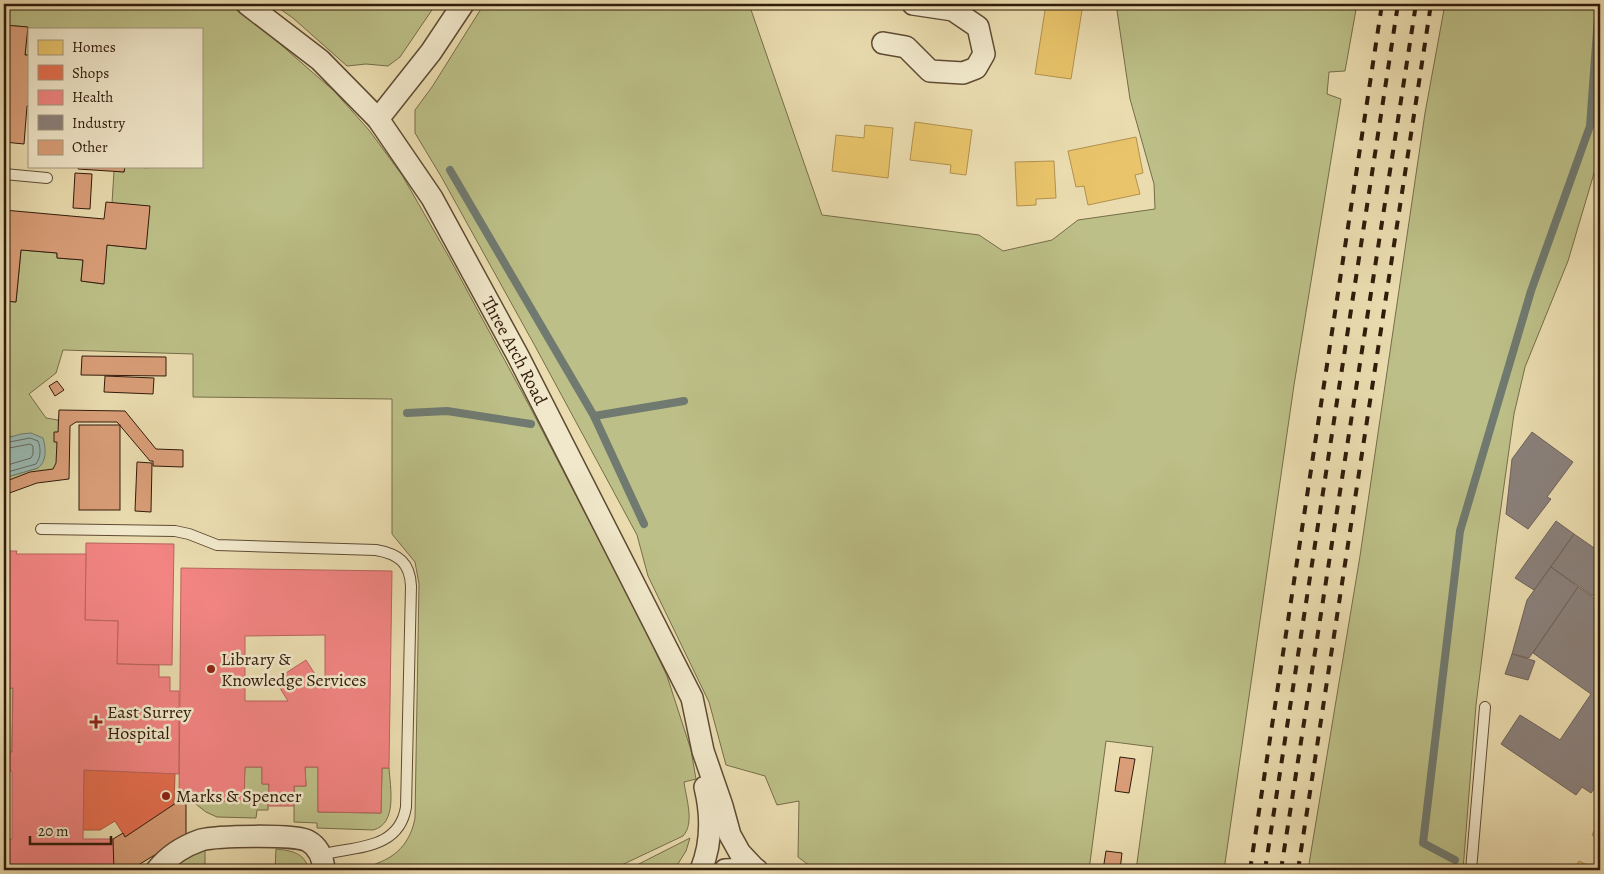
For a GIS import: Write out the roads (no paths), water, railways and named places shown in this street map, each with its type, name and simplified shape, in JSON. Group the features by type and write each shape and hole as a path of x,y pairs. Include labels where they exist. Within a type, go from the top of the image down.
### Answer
{"street":[{"name":"Three Arch Road","path":"247,4 320,60 378,118 432,198 518,356 692,698 703,751 730,835 740,853 756,870"},
{"path":"378,118 431,52 463,4"},
{"path":"883,43 906,47 930,71 963,73 976,68 984,54 978,27 953,10 913,4"},
{"name":"Three Arch Road","path":"701,870 707,855 711,829 708,799 703,782 703,751"},
{"path":"157,870 179,850 205,839 273,837 303,839 314,845 322,863"},
{"path":"725,870 747,868 756,870"}],"lane":[{"path":"4,174 47,178"},
{"path":"40,529 175,531 189,534 217,545 376,550 391,554 403,561 410,572 411,586 406,808 403,819 393,834 369,846 335,851 322,863"},
{"path":"1471,870 1480,753 1486,707"}],"water":[{"path":"31,433 43,438 45,450 43,462 38,468 4,478 4,439"}],"waterway":[{"path":"1455,860 1423,843 1460,531 1531,291 1590,126 1599,4"},
{"path":"450,170 594,416 644,524"},
{"path":"594,416 684,401"},
{"path":"407,413 447,411 531,424"}],"railway":[{"path":"1250,870 1382,4"},
{"path":"1265,870 1398,4"},
{"path":"1281,870 1416,4"},
{"path":"1298,870 1431,4"}],"place":[{"name":"Library & Knowledge Services","path":"211,669"},
{"name":"East Surrey Hospital","path":"96,722"},
{"name":"Marks & Spencer","path":"166,796"}]}
